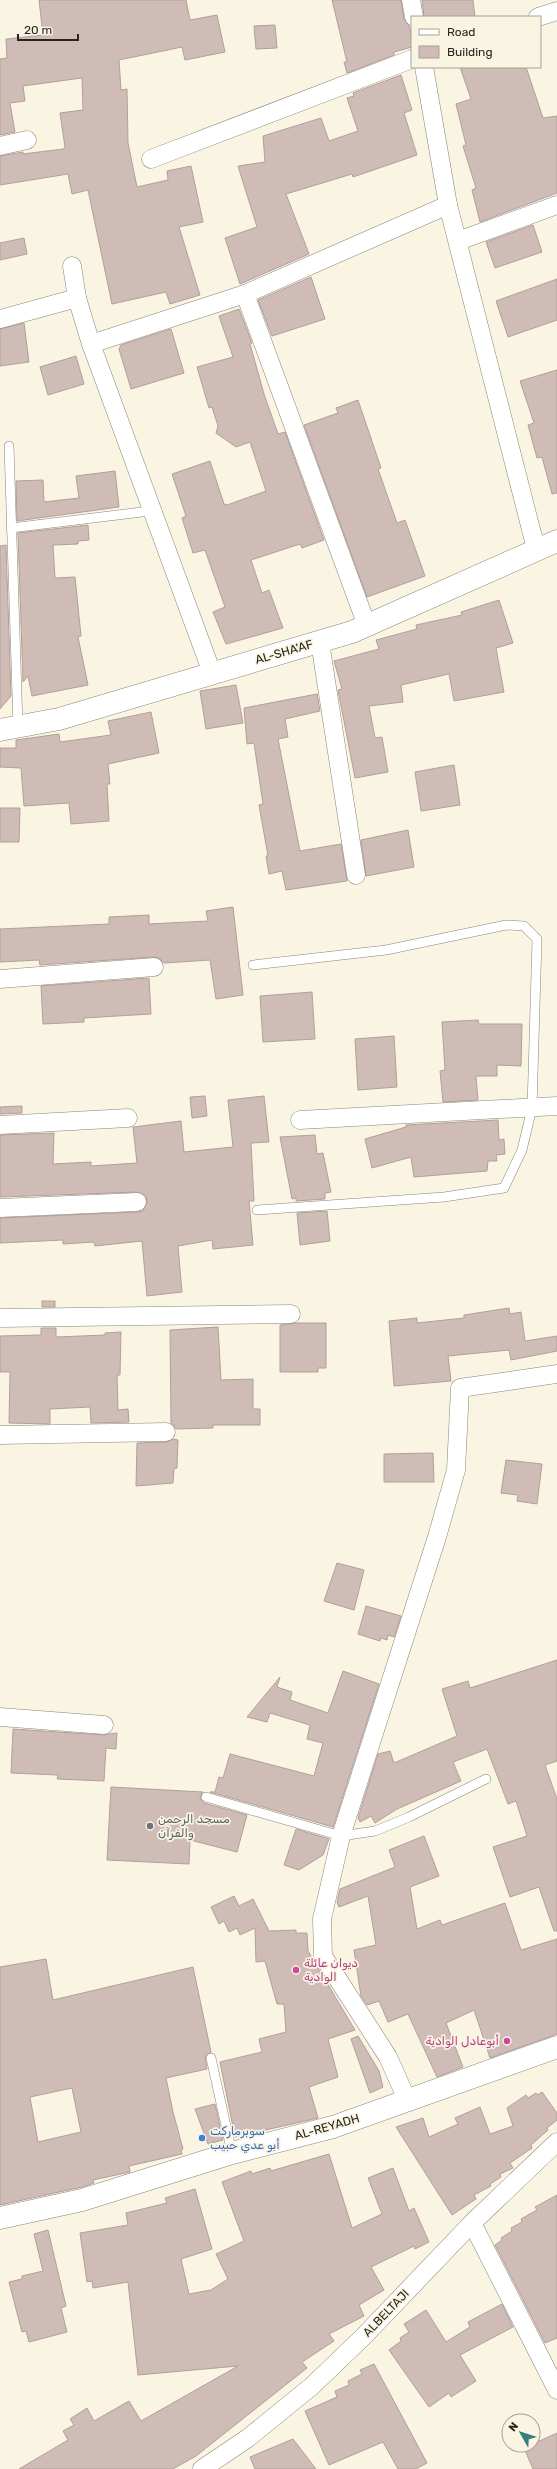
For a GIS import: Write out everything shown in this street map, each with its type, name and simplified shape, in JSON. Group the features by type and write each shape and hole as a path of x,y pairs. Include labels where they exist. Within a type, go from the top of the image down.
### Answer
{"street":[{"path":"411,0 414,16"},
{"path":"541,16 557,11"},
{"path":"151,159 411,58"},
{"path":"424,68 448,205 536,549"},
{"path":"0,146 27,140"},
{"path":"91,344 245,294 448,205"},
{"path":"458,241 557,205"},
{"path":"72,266 77,298 91,344 150,511 212,673"},
{"path":"245,294 367,626"},
{"path":"0,318 77,298"},
{"name":"AL-SHA'AF","path":"9,728 58,719 320,642 367,626 536,549 557,541"},
{"path":"320,642 356,876"},
{"path":"0,979 154,967"},
{"path":"300,1120 557,1106"},
{"path":"0,1125 128,1118"},
{"path":"0,1208 137,1202"},
{"path":"0,1318 291,1314"},
{"path":"408,2102 388,2057 323,1956 322,1919 341,1836 437,1537 456,1470 460,1388 557,1374"},
{"path":"0,1435 166,1432"},
{"path":"0,1717 104,1725"},
{"name":"AL-REYADH","path":"0,2218 82,2200 232,2153 333,2127 408,2102 557,2048"},
{"name":"ALBELTAJI","path":"202,2469 248,2438 312,2386 364,2336 472,2223 557,2142"},
{"path":"472,2223 557,2390"}],"lane":[{"path":"9,446 11,528 9,728"},
{"path":"11,528 150,511"},
{"path":"253,965 386,950 506,925 524,926 537,939 532,1108 522,1150 504,1188 444,1197 257,1210"},
{"path":"206,1797 341,1836 375,1831 409,1817 486,1778"},
{"path":"210,2058 232,2153"}],"building":[{"path":"39,0 186,0 190,20 217,15 225,52 185,60 182,47 119,60 121,90 127,89 128,143 137,187 168,180 167,171 191,166 203,222 179,227 200,295 170,304 166,292 112,304 88,190 72,194 68,174 0,185 0,156 23,152 23,154 63,149 65,147 60,113 83,110 82,78 23,86 25,101 10,103 15,132 0,135 0,59 7,58 6,39 43,35"},
{"path":"332,0 401,0 404,19 409,26 411,33 411,47 394,52 394,55 347,73 344,62 347,62"},
{"path":"422,0 473,0 475,16 424,16"},
{"path":"275,25 277,48 256,49 254,26"},
{"path":"460,68 526,68 543,118 557,116 557,193 480,222 472,190 476,188 463,146 466,145 456,104 471,99"},
{"path":"401,75 412,110 404,113 417,155 353,177 352,174 286,194 309,254 240,284 225,238 257,227 238,166 265,162 263,136 321,118 329,141 358,131 347,98 354,96 353,93"},
{"path":"533,225 542,252 495,268 486,242"},
{"path":"24,238 27,254 0,260 0,243"},
{"path":"311,277 325,319 272,336 258,300"},
{"path":"557,279 557,320 508,337 496,301"},
{"path":"239,309 252,343 250,344 264,394 278,434 285,432 324,540 302,548 300,544 251,560 262,593 269,590 283,628 226,644 213,612 225,607 205,550 193,553 182,518 186,516 172,474 210,461 224,504 227,505 266,491 250,442 236,447 216,433 218,426 212,407 209,408 197,367 233,357 219,316"},
{"path":"24,323 29,362 0,366 0,329"},
{"path":"171,329 184,373 131,389 119,349 121,345"},
{"path":"76,356 84,384 48,395 40,367"},
{"path":"557,370 557,493 552,494 542,457 537,458 528,425 534,423 520,381"},
{"path":"358,400 381,468 378,469 397,523 405,520 425,576 367,597 304,425 338,413 336,408"},
{"path":"115,471 119,507 17,521 16,481 43,480 44,502 79,498 76,476"},
{"path":"88,525 89,540 78,541 78,544 53,545 55,578 75,577 81,636 78,637 88,685 32,696 28,676 23,682 18,533"},
{"path":"6,545 11,696 0,709 0,546"},
{"path":"499,600 513,643 496,648 504,692 454,701 449,674 401,685 403,702 369,706 375,738 382,737 388,772 355,778 338,690 342,689 334,661 379,649 376,640 417,629 416,625 462,615 461,612"},
{"path":"236,685 243,723 206,729 200,691"},
{"path":"317,694 320,711 285,719 288,737 278,739 300,851 341,844 347,881 286,890 282,871 269,874 266,856 268,856 259,805 263,804 254,743 247,744 244,708"},
{"path":"151,712 159,753 108,764 110,784 107,784 109,821 71,824 69,803 24,806 21,768 0,767 0,748 16,748 16,740 59,734 60,742 111,735 108,721"},
{"path":"454,765 460,805 421,811 415,772"},
{"path":"0,808 20,808 19,842 0,842"},
{"path":"408,830 414,867 366,876 361,840"},
{"path":"233,907 243,995 216,999 210,960 164,963 159,958 153,957 40,965 39,960 0,962 0,929 109,924 109,917 149,915 149,924 208,921 206,911"},
{"path":"149,978 151,1014 84,1018 84,1022 43,1024 41,986"},
{"path":"312,992 315,1039 263,1042 260,996"},
{"path":"478,1020 479,1024 522,1024 521,1066 497,1065 497,1076 476,1076 478,1100 443,1102 440,1071 445,1070 442,1022"},
{"path":"394,1036 397,1087 358,1090 355,1039"},
{"path":"205,1096 207,1116 192,1118 190,1097"},
{"path":"264,1096 269,1142 251,1143 254,1201 249,1201 253,1245 213,1249 212,1240 178,1246 182,1292 147,1296 142,1241 95,1246 94,1242 63,1244 63,1240 0,1243 0,1218 137,1212 143,1211 147,1202 146,1196 137,1192 0,1197 0,1135 54,1133 53,1164 91,1162 91,1166 137,1163 133,1127 181,1121 184,1152 233,1147 228,1100"},
{"path":"22,1106 22,1113 0,1114 0,1107"},
{"path":"498,1120 499,1140 504,1139 505,1154 496,1155 497,1161 488,1161 487,1171 414,1177 411,1157 372,1168 365,1139 406,1127 406,1125"},
{"path":"315,1135 317,1154 323,1153 331,1192 325,1193 325,1199 296,1201 296,1198 292,1199 280,1137"},
{"path":"327,1211 330,1241 300,1245 297,1213"},
{"path":"42,1301 55,1301 55,1307 42,1307"},
{"path":"509,1308 510,1314 521,1312 525,1341 557,1336 557,1351 511,1360 509,1350 448,1356 451,1381 394,1386 389,1321 417,1318 417,1323 464,1318 464,1315"},
{"path":"296,1323 326,1323 326,1368 318,1368 318,1372 280,1372 280,1325"},
{"path":"218,1327 221,1380 253,1379 253,1409 260,1409 260,1425 213,1425 213,1428 176,1429 171,1423 170,1330"},
{"path":"41,1328 56,1328 56,1337 105,1335 105,1333 121,1332 120,1375 117,1375 118,1410 128,1409 129,1422 91,1423 90,1407 50,1409 50,1424 9,1423 10,1372 0,1372 0,1336 41,1335"},
{"path":"173,1439 178,1440 177,1468 174,1469 173,1483 136,1486 137,1443 166,1442"},
{"path":"433,1453 434,1482 384,1482 384,1454"},
{"path":"506,1460 542,1464 537,1504 517,1501 518,1495 501,1493"},
{"path":"337,1563 364,1570 354,1610 324,1601"},
{"path":"366,1606 401,1616 394,1637 388,1635 387,1640 381,1638 380,1641 358,1634"},
{"path":"557,1660 557,1761 545,1765 557,1799 557,1931 554,1931 539,1887 510,1897 493,1847 527,1836 516,1801 508,1804 487,1749 453,1762 461,1781 397,1809 375,1823 371,1816 360,1822 358,1818 378,1754 390,1751 394,1763 457,1736 442,1689 468,1681 470,1688"},
{"path":"343,1671 379,1684 333,1827 210,1792 215,1792 219,1777 223,1778 230,1754 314,1776 323,1743 307,1739 310,1725 270,1713 267,1722 247,1717 280,1677 277,1687 292,1692 290,1700 328,1713"},
{"path":"13,1729 103,1735 117,1733 116,1749 106,1748 104,1781 57,1779 58,1775 11,1773"},
{"name":"مسجد الرحمن والفرآن","path":"111,1787 203,1792 200,1798 204,1803 247,1815 237,1852 190,1840 189,1864 107,1860"},
{"path":"296,1829 329,1839 323,1855 299,1870 284,1865"},
{"path":"424,1836 439,1876 410,1887 417,1929 440,1920 442,1925 505,1903 521,1950 557,1939 557,2034 490,2058 474,2010 446,2023 463,2067 437,2077 408,2014 388,2022 379,2001 367,2005 361,1996 354,1950 376,1945 368,1896 339,1907 337,1902 340,1889 395,1867 389,1850"},
{"path":"234,1896 239,1906 253,1899 269,1931 296,1930 296,1933 307,1933 308,1951 355,2030 328,2039 338,2077 309,2087 318,2118 235,2137 220,2062 262,2052 259,2039 286,2032 284,2004 277,2004 265,1961 256,1962 255,1928 240,1935 237,1928 229,1932 224,1921 219,1924 211,1907"},
{"path":"46,1959 53,2000 193,1967 211,2052 205,2057 207,2069 166,2078 183,2149 181,2150 182,2154 129,2166 130,2172 93,2180 94,2183 82,2187 0,2205 0,1967","holes":["72,2088 81,2132 38,2142 30,2097"]},
{"path":"358,2036 379,2071 383,2087 370,2093 351,2039"},
{"path":"542,2092 557,2113 557,2120 531,2145 532,2148 510,2163 513,2168 500,2174 501,2177 490,2184 491,2186 474,2195 476,2199 452,2215 396,2127 423,2118 429,2137 458,2124 455,2118 480,2107 490,2134 513,2126 507,2108 526,2095 528,2098 536,2093 538,2095"},
{"path":"215,2104 223,2140 208,2144 195,2109"},
{"path":"329,2154 352,2228 382,2214 368,2178 393,2168 409,2211 414,2208 429,2242 415,2249 414,2246 371,2267 384,2290 359,2305 364,2316 329,2334 334,2341 302,2362 307,2368 196,2456 173,2469 19,2469 68,2440 63,2431 74,2425 70,2419 87,2408 94,2421 129,2401 141,2421 238,2366 138,2375 128,2282 93,2288 92,2281 87,2282 80,2233 128,2225 126,2213 167,2203 165,2198 195,2189 212,2249 181,2259 189,2294 211,2290 228,2279 216,2254 244,2241 222,2182 251,2171 252,2174 270,2168 271,2171"},
{"path":"557,2195 557,2338 545,2343 495,2245 502,2240 501,2238 512,2231 511,2228 522,2222 521,2219 537,2210 535,2207"},
{"path":"48,2230 66,2306 61,2308 67,2332 29,2342 26,2331 22,2332 9,2282 22,2279 22,2276 43,2271 34,2234"},
{"path":"502,2304 513,2327 460,2355 476,2381 451,2397 449,2393 429,2407 389,2350 401,2341 400,2338 409,2332 404,2324 426,2310 446,2342 470,2327 468,2322"},
{"path":"374,2364 427,2463 416,2469 398,2469 383,2442 329,2465 305,2411 337,2397 335,2391 349,2385 348,2381 362,2374 360,2370"},
{"path":"557,2433 557,2469 533,2469 526,2453 541,2453 541,2440"},
{"path":"293,2439 316,2469 255,2469 250,2457"}],"place":[{"name":"مسجد الرحمن والفرآن","path":"150,1826"},
{"name":"ديوان عائلة الوادية","path":"296,1970"},
{"name":"أبوعادل الوادية","path":"507,2041"},
{"name":"سوبرماركت أبو عدي حبيب","path":"202,2138"}]}
